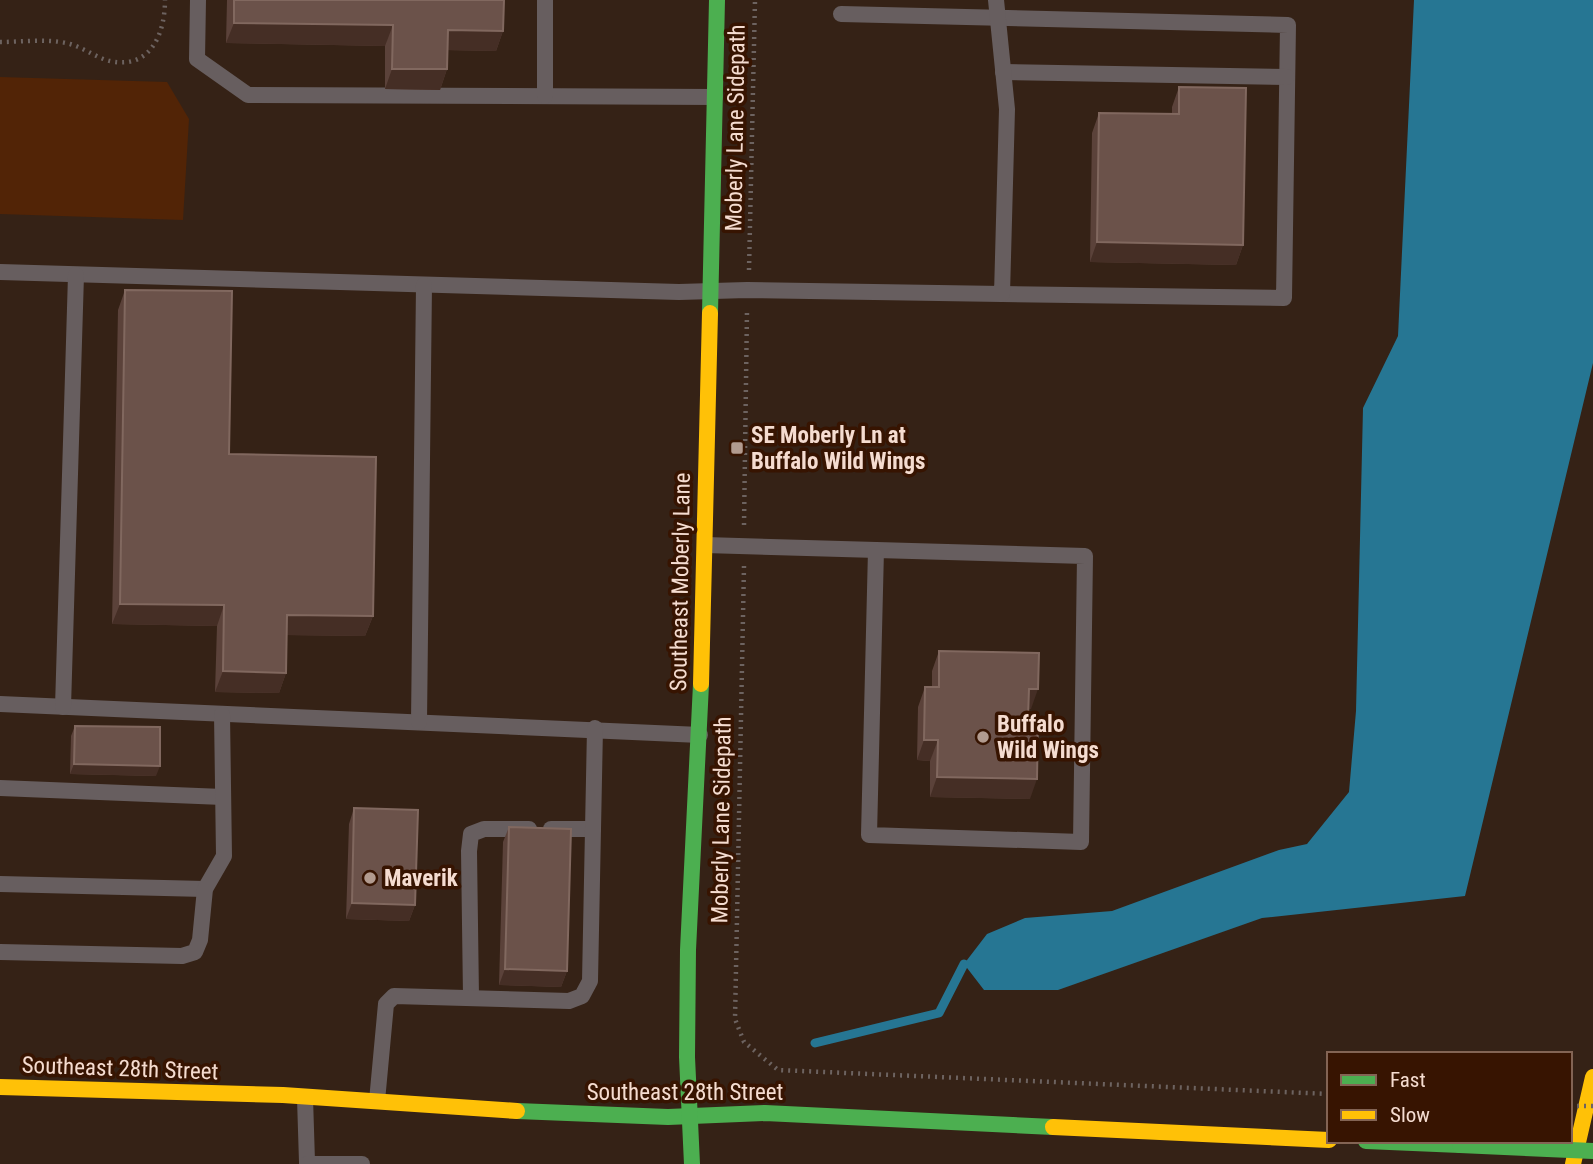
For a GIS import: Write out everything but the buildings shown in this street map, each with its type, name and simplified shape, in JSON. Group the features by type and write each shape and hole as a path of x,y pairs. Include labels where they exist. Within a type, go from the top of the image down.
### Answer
{"main road":[{"name":"Southeast Moberly Lane","path":"692,1164 685,1042 700,735 717,0"},
{"path":"1573,1164 1593,1077"},
{"name":"Southeast 28th Street","path":"0,1087 377,1101 460,1110 689,1119 765,1113 1327,1140"},
{"path":"1413,1143 1593,1151"}],"lane":[{"path":"198,0 197,60 247,95 715,97"},
{"path":"545,0 545,96"},
{"path":"996,8 1007,109 1002,294"},
{"path":"0,272 710,292 1284,298 1288,25 996,8 841,13"},
{"path":"1003,72 1287,77"},
{"path":"63,707 76,275"},
{"path":"419,722 424,285"},
{"path":"705,545 1085,556 1081,842 869,835 876,550"},
{"path":"0,704 700,735"},
{"path":"0,952 183,956 195,953 200,940 205,889 224,856 222,714"},
{"path":"377,1101 386,1004 394,996 569,1001 582,996 590,981 595,729"},
{"path":"0,788 223,797"},
{"path":"471,998 471,834 484,830 593,829"},
{"path":"0,884 205,889"},
{"path":"305,1098 307,1163 362,1164"}],"path":[{"path":"0,42 70,44 110,61 128,62 150,52 161,36 165,0"},
{"name":"Moberly Lane Sidepath","path":"750,257 755,0"},
{"path":"744,520 747,324"},
{"name":"Moberly Lane Sidepath","path":"743,598 735,1019 744,1042 778,1070 1327,1094"},
{"path":"1572,1105 1593,1107"}],"shaded area":[{"path":"0,77 167,82 189,119 183,220 0,214"}],"water":[{"path":"1414,0 1593,0 1593,363 1465,896 1262,918 1058,990 984,990 964,964 987,934 1025,918 1112,911 1279,850 1307,844 1349,792 1356,711 1363,408 1398,336"}],"waterway":[{"path":"815,1043 939,1013 964,964"}],"traffic: fast":[{"path":"710,313 717,0"},
{"path":"692,1164 687,1057 688,950 701,684"},
{"path":"517,1111 668,1117 765,1113 1053,1127"},
{"path":"1413,1143 1460,1145"},
{"path":"1460,1145 1593,1151"}],"traffic: slow":[{"path":"701,684 710,313"},
{"path":"1573,1164 1593,1077"},
{"path":"0,1087 283,1095 517,1111"},
{"path":"1053,1127 1327,1140"}],"place":[{"name":"SE Moberly Ln at Buffalo Wild Wings","path":"737,448"},
{"name":"Buffalo Wild Wings","path":"983,737"},
{"name":"Maverik","path":"370,878"}]}
